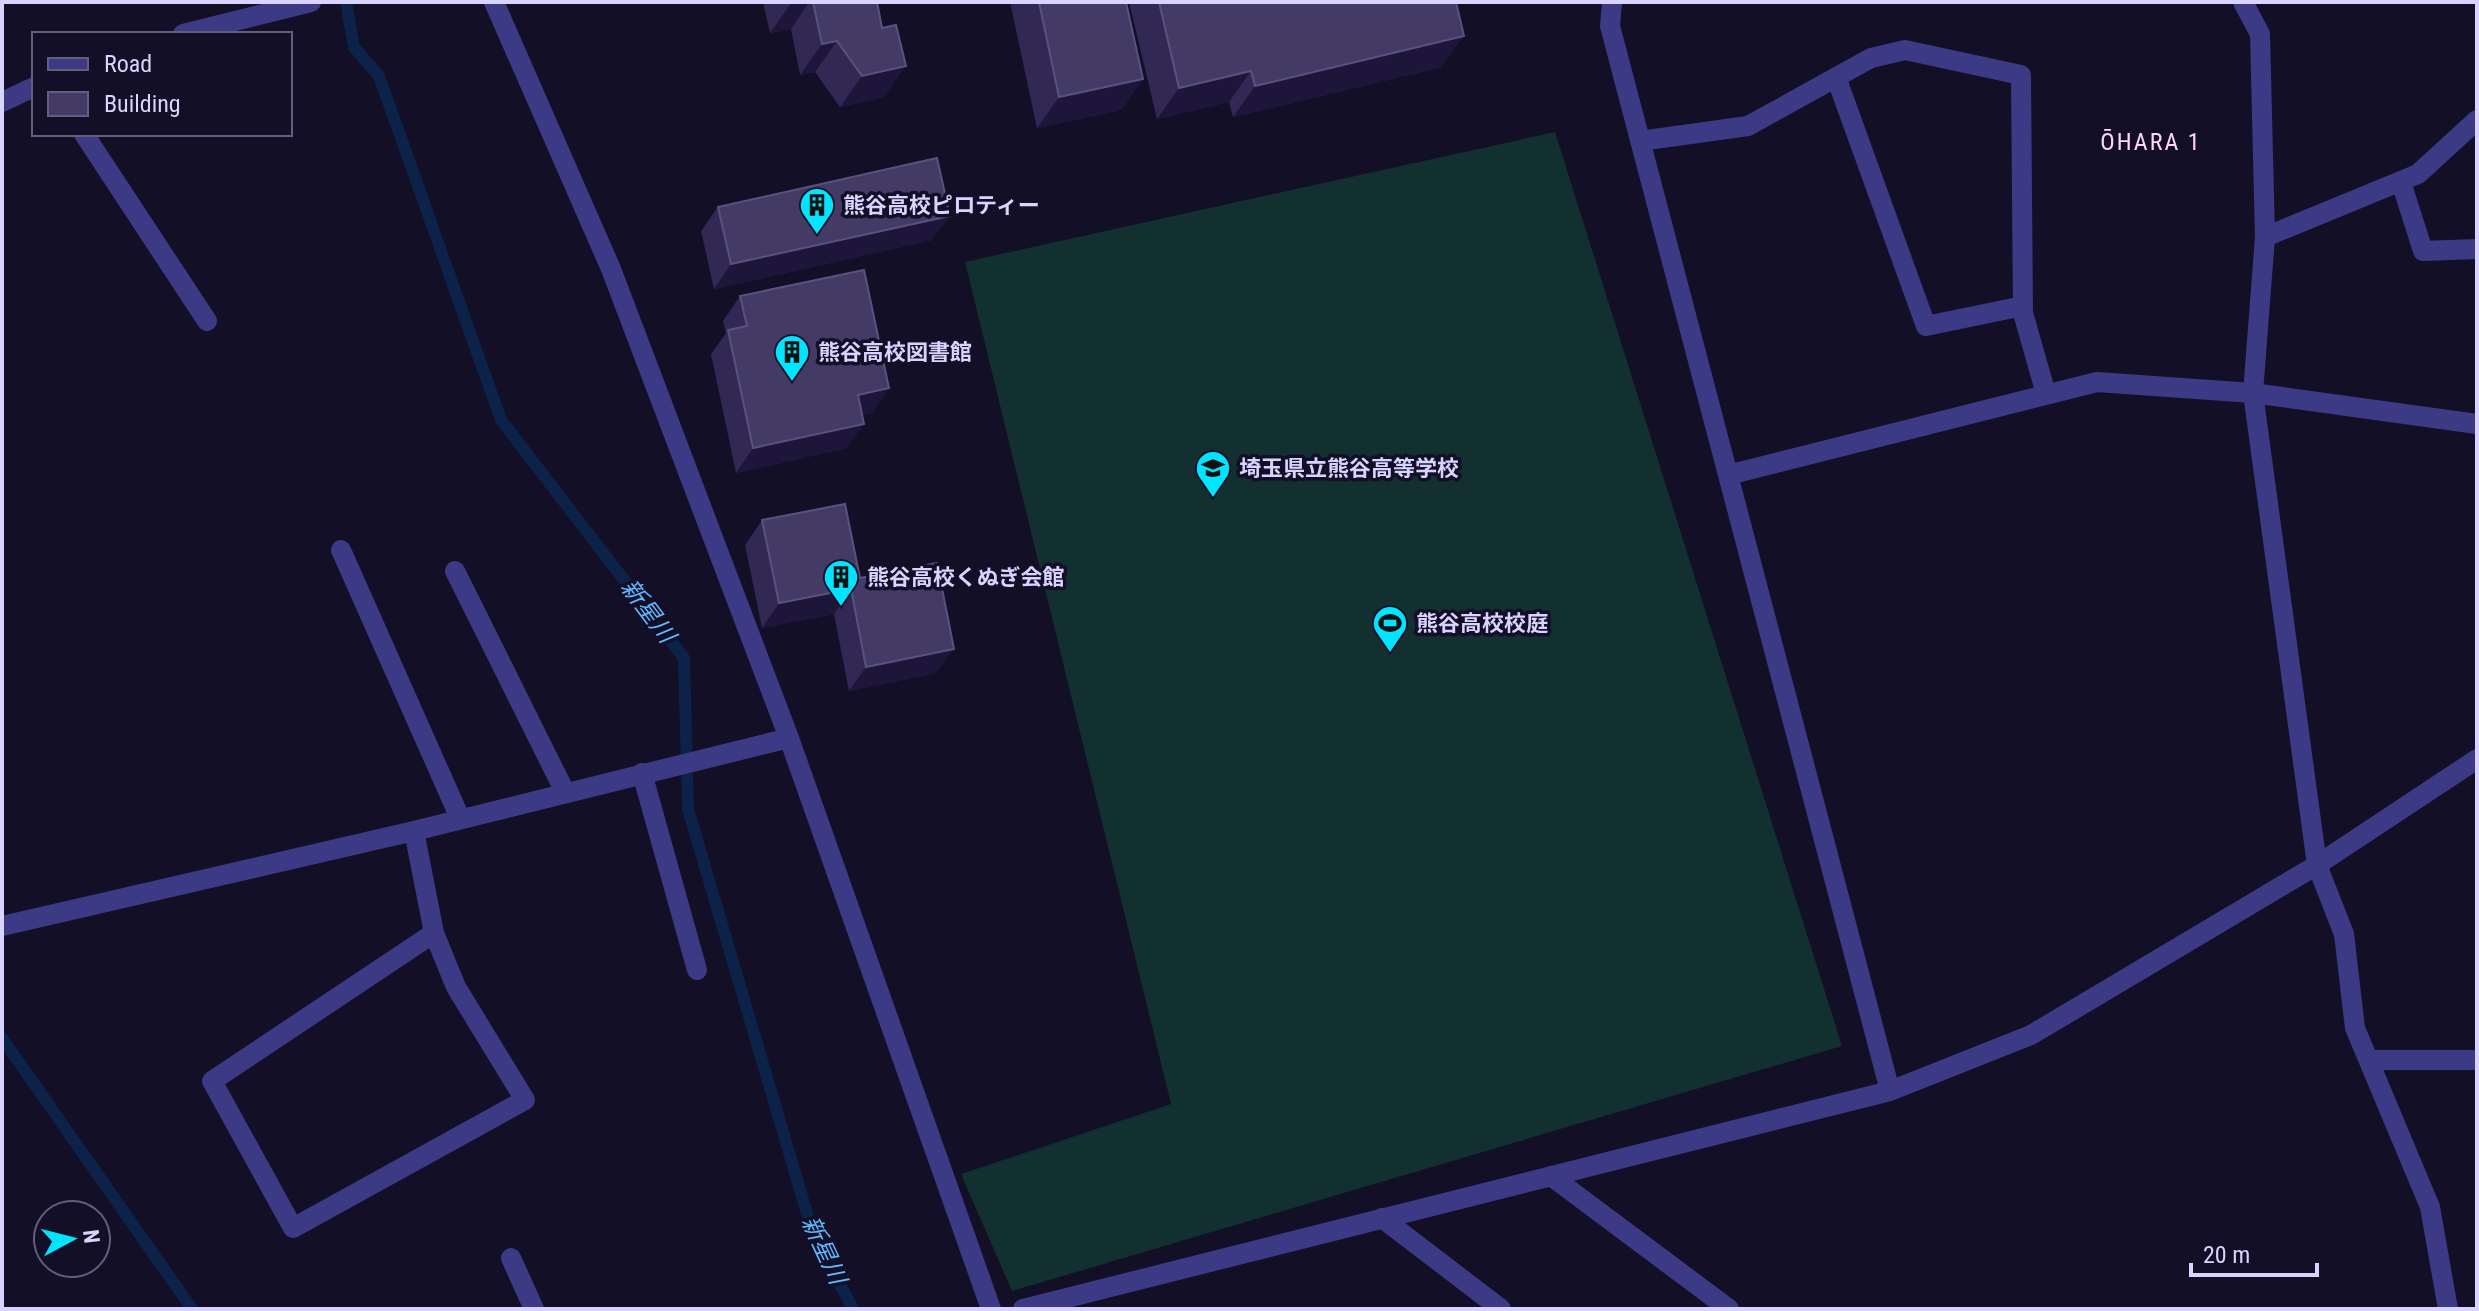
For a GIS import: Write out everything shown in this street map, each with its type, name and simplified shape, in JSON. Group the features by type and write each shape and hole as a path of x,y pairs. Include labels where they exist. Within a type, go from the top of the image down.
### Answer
{"street":[{"path":"191,32 311,2"},
{"path":"494,2 611,269 789,738 991,1309"},
{"path":"1612,2 1610,26 1890,1091"},
{"path":"2243,2 2260,34 2265,237 2253,393 2317,865 2344,934 2355,1028 2430,1207 2448,1309"},
{"path":"1640,141 1748,126 1871,58 1905,50 2021,75 2023,306 2046,394"},
{"path":"1836,77 1926,326 2023,306"},
{"path":"2,102 32,88"},
{"path":"2265,237 2418,174 2477,120"},
{"path":"85,136 207,321"},
{"path":"2401,182 2423,251 2477,249"},
{"path":"1728,475 2097,382 2253,393 2477,424"},
{"path":"341,550 460,818"},
{"path":"455,571 565,792"},
{"path":"2,926 414,831 789,738"},
{"path":"1023,1309 1890,1091 2031,1035 2317,865 2477,759"},
{"path":"650,772 697,970"},
{"path":"414,831 434,933 456,987 525,1100 293,1228 212,1081 434,933"},
{"path":"2369,1060 2477,1060"},
{"path":"1551,1176 1729,1309"},
{"path":"1382,1218 1501,1309"},
{"path":"511,1258 534,1309"}],"green space":[{"name":"熊谷高校校庭","path":"1555,132 1842,1046 1012,1291 961,1174 1171,1104 965,262"}],"building":[{"path":"813,2 877,2 882,28 896,25 906,66 862,76 837,41 822,44"},
{"path":"1039,2 1126,2 1143,79 1059,97"},
{"path":"1159,2 1456,2 1464,36 1255,86 1251,71 1179,88"},
{"path":"937,158 950,216 731,264 718,207"},
{"name":"熊谷高校図書館","path":"864,270 889,388 858,395 864,424 753,448 728,330 747,326 740,296"},
{"path":"845,504 860,578 937,563 954,649 866,667 851,589 779,603 762,520"}],"waterway":[{"name":"新星川","path":"346,2 354,47 379,76 501,420 684,658 688,809 813,1234 853,1309"},
{"path":"2,1038 192,1309"}],"place":[{"name":"熊谷高校ピロティー","path":"817,236"},
{"name":"熊谷高校図書館","path":"792,383"},
{"name":"埼玉県立熊谷高等学校","path":"1213,499"},
{"name":"熊谷高校くぬぎ会館","path":"841,608"},
{"name":"熊谷高校校庭","path":"1390,654"}],"district":[{"name":"ŌHARA 1","path":"2151,142"}]}
